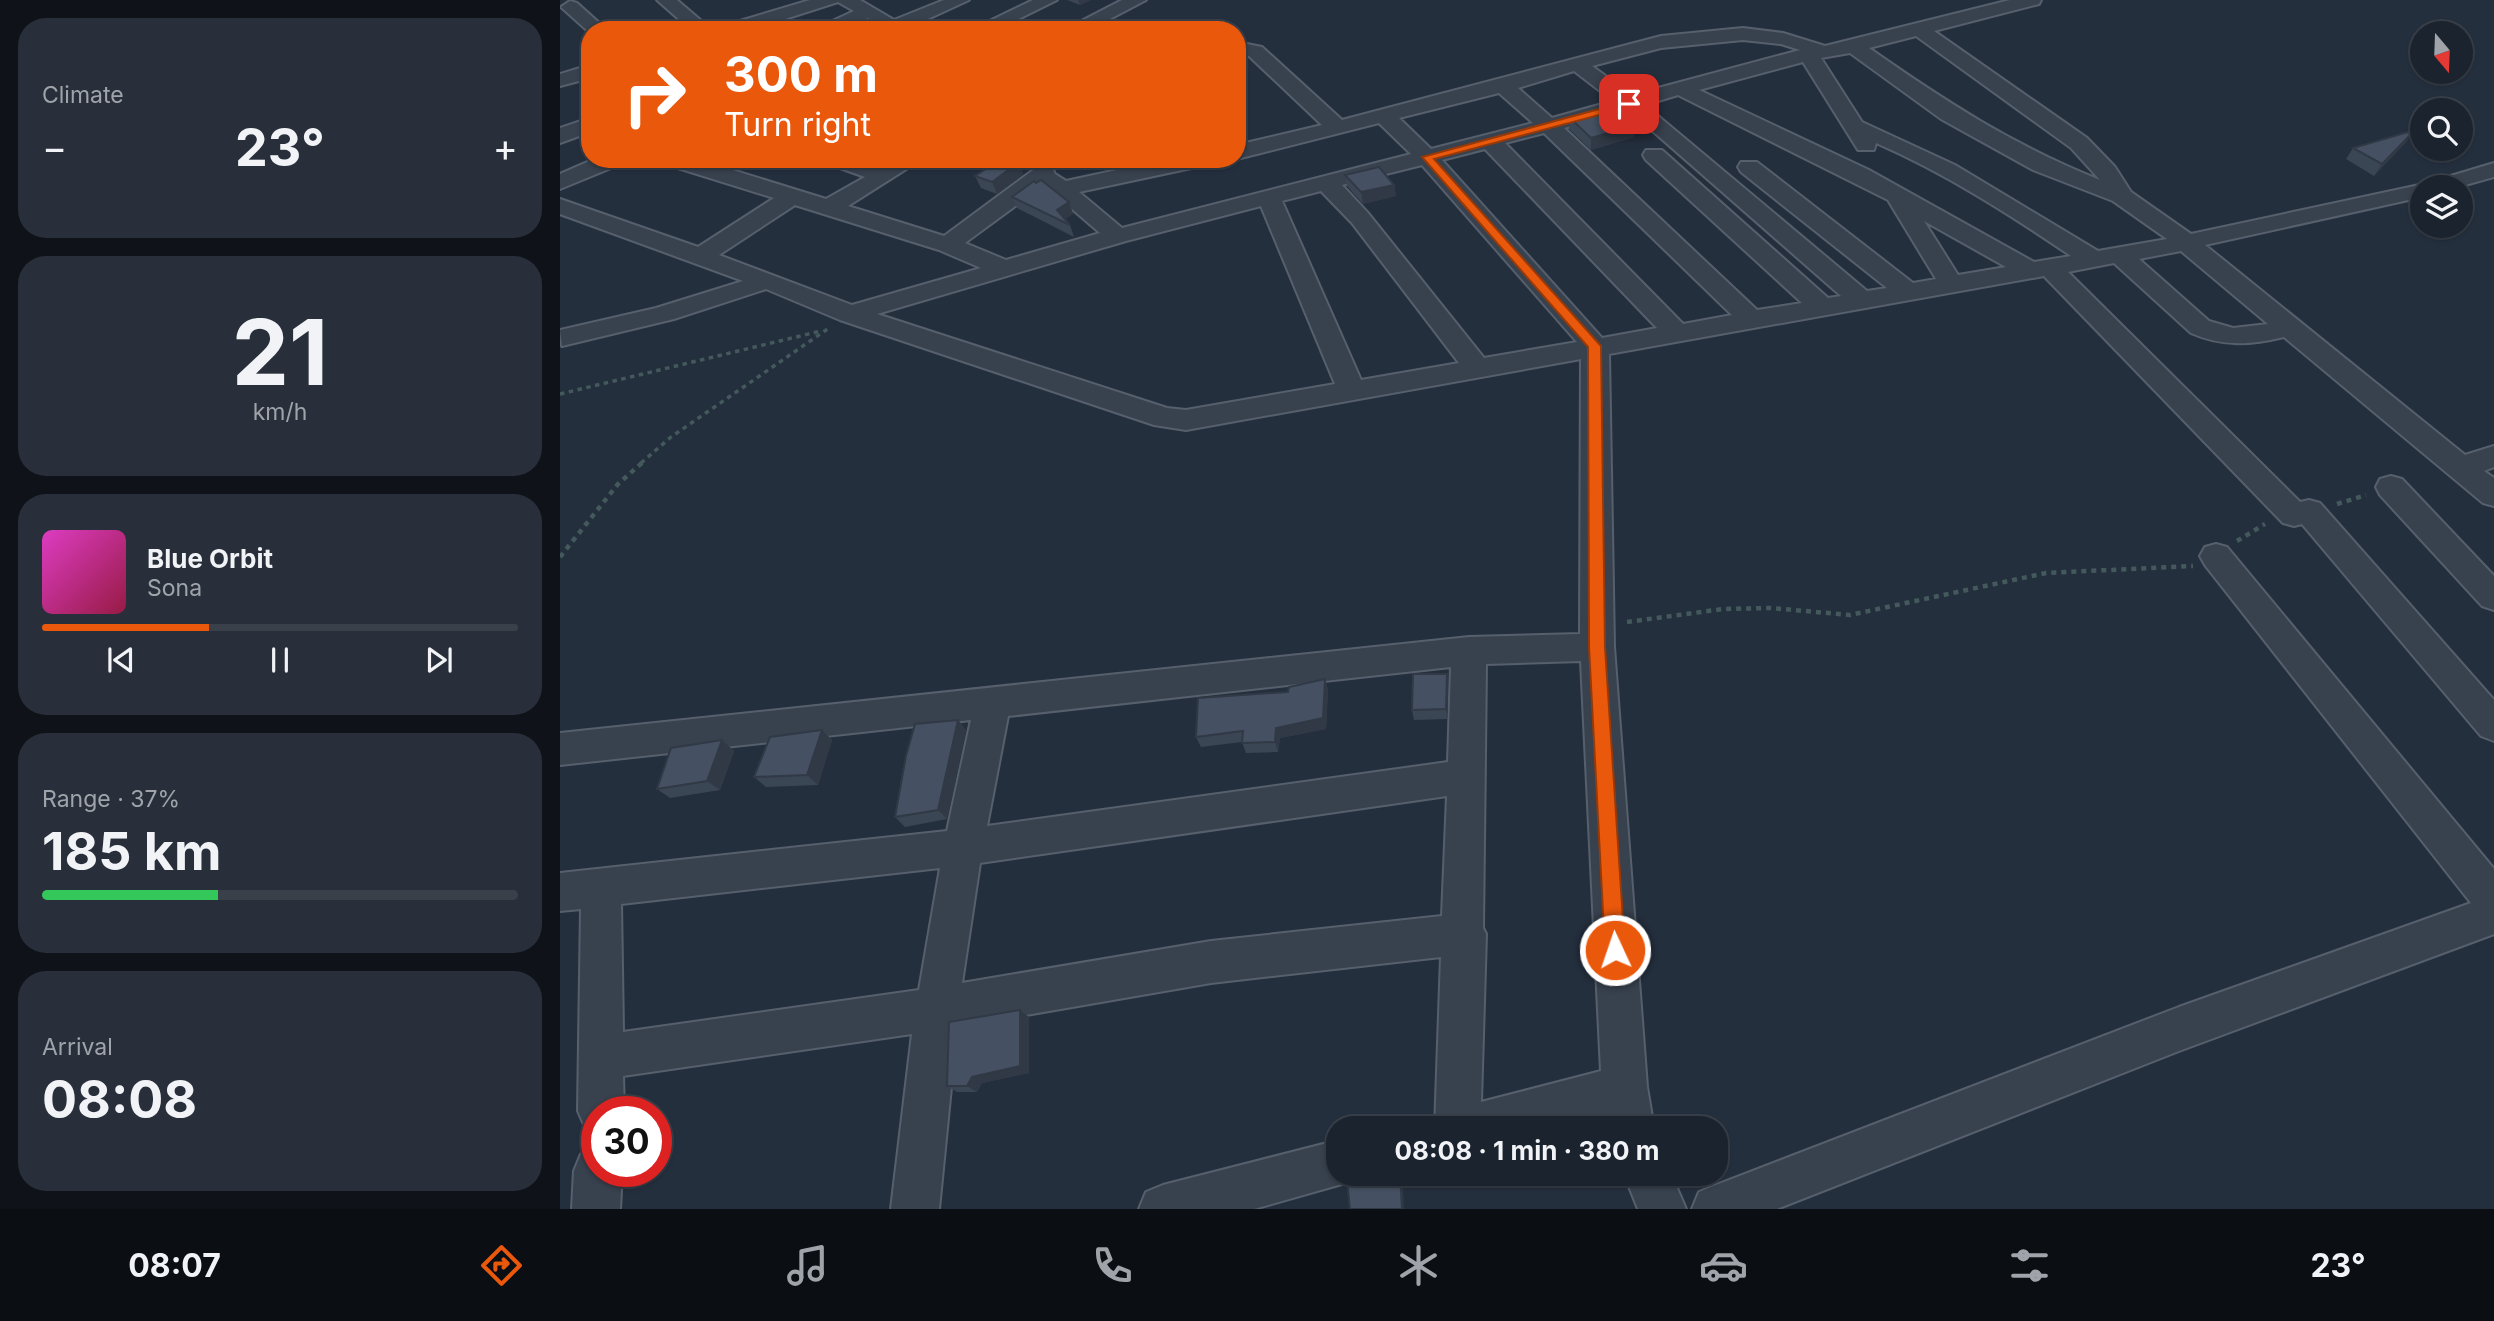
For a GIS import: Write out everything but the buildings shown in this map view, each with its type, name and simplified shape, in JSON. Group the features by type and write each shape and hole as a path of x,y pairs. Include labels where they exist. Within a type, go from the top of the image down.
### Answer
{"street":[{"path":"565,8 592,0"},
{"path":"666,0 692,21"},
{"path":"770,18 830,0"},
{"path":"845,0 870,11 884,21"},
{"path":"910,21 960,0"},
{"path":"1000,21 1048,0"},
{"path":"1092,21 1137,0"},
{"path":"849,314 1117,236 1490,141 1817,53 2032,0"},
{"path":"565,8 584,21"},
{"path":"845,21 870,11"},
{"path":"1919,29 2079,144 2107,172 2121,196"},
{"path":"1246,150 1683,39 1744,33 1790,38 1817,53 1855,127 1951,284"},
{"path":"1854,46 1966,123 2041,164 2121,196 2155,217 2494,495"},
{"path":"1246,50 1255,51 1337,127"},
{"path":"1577,64 1664,129 1861,300"},
{"path":"560,80 581,74"},
{"path":"1503,85 1615,186 1751,319"},
{"path":"1681,89 2039,269 2301,513 2494,725"},
{"path":"1384,116 1427,157 1595,346 1597,636 1627,1108 1566,1116"},
{"path":"1855,127 1895,141 2023,213 2093,259"},
{"path":"1490,141 1676,332"},
{"path":"1654,155 1822,307"},
{"path":"1749,167 1908,292"},
{"path":"560,182 592,168"},
{"path":"701,168 948,245 1003,268"},
{"path":"862,168 881,175"},
{"path":"828,208 894,168"},
{"path":"948,245 1035,168"},
{"path":"1039,168 1117,236"},
{"path":"1064,188 1157,168"},
{"path":"2473,176 2494,170"},
{"path":"1327,183 1360,218 1478,369"},
{"path":"560,206 701,256 849,314 1083,388 1164,418 1186,420 2120,255 2410,193"},
{"path":"701,256 791,197"},
{"path":"1269,198 1352,391"},
{"path":"2120,255 2200,327 2213,334 2245,338 2289,327"},
{"path":"562,338 630,324 720,298 766,281"},
{"path":"2461,468 2494,456"},
{"path":"2392,487 2494,597"},
{"path":"2216,556 2494,900"},
{"path":"560,749 1597,636"},
{"path":"1458,1116 1465,934 1469,651"},
{"path":"915,1209 937,1009 963,847 993,702"},
{"path":"560,892 963,847 1467,776"},
{"path":"601,886 602,1096"},
{"path":"1716,1209 2179,1029 2494,914"},
{"path":"603,1057 937,1009 1211,962 1465,934"},
{"path":"1163,1209 1326,1166"},
{"path":"1652,1186 1662,1209"},
{"path":"596,1209 597,1187"}],"path":[{"path":"560,557 618,484 671,437 849,314"},
{"path":"560,394 826,330"},
{"path":"1597,636 1723,609 1771,608 1850,615 2046,573 2191,567 2216,556 2261,525 2392,487"}],"route":[{"path":"1615,950 1597,647 1595,346 1427,157 1629,104"}]}
